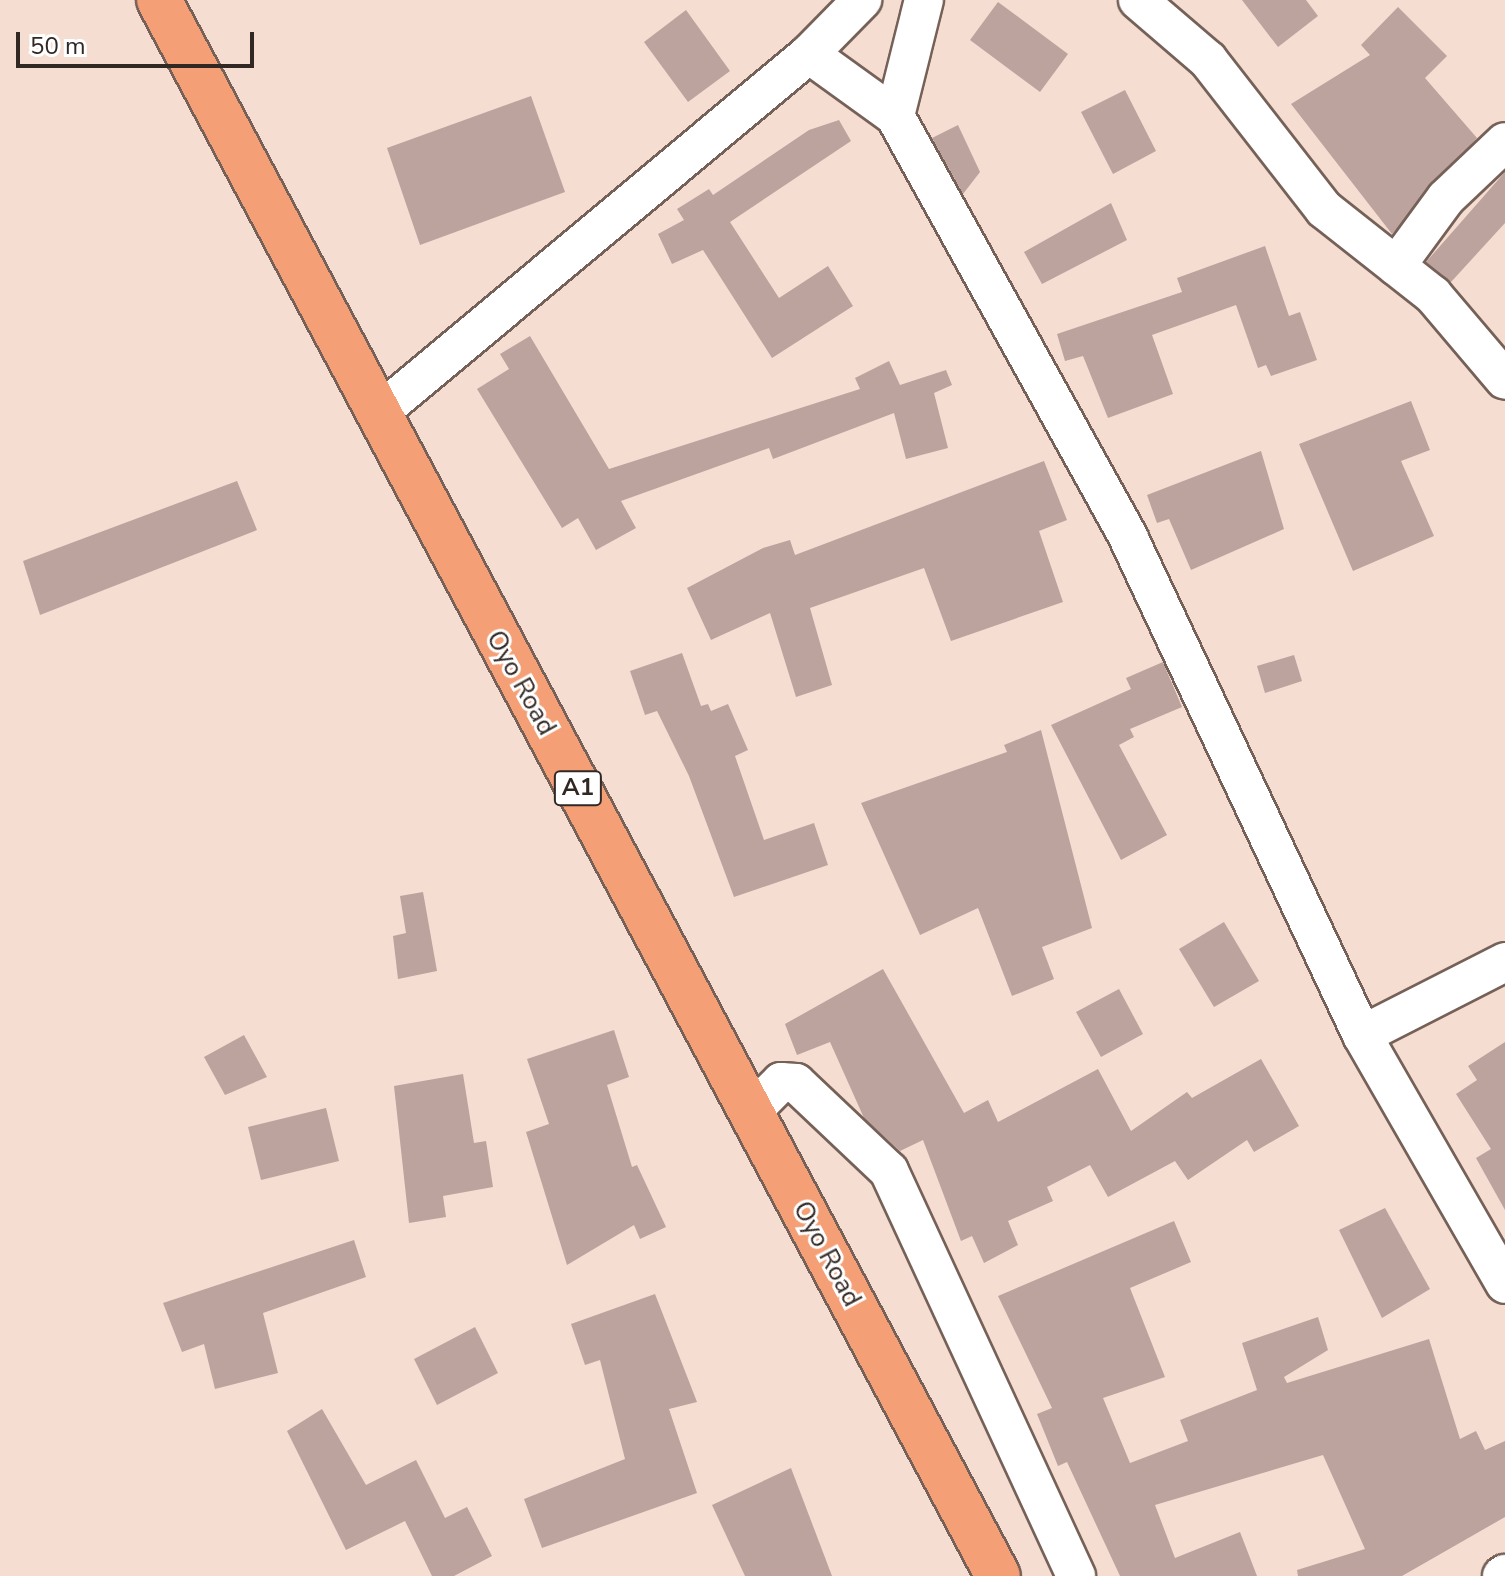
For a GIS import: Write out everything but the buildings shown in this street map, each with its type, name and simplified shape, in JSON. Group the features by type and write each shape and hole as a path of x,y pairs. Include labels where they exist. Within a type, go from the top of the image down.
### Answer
{"highway":[{"name":"Oyo Road","path":"159,0 998,1576"}],"street":[{"path":"380,412 809,54 862,0"},
{"path":"895,116 924,0"},
{"path":"1138,0 1208,60 1324,209 1433,295 1505,380"},
{"path":"809,54 895,116 1129,539 1362,1035 1505,1284"},
{"path":"1396,266 1446,198 1505,142"},
{"path":"1362,1035 1505,962"},
{"path":"750,1113 781,1082 796,1083 889,1171 1076,1576"}]}
